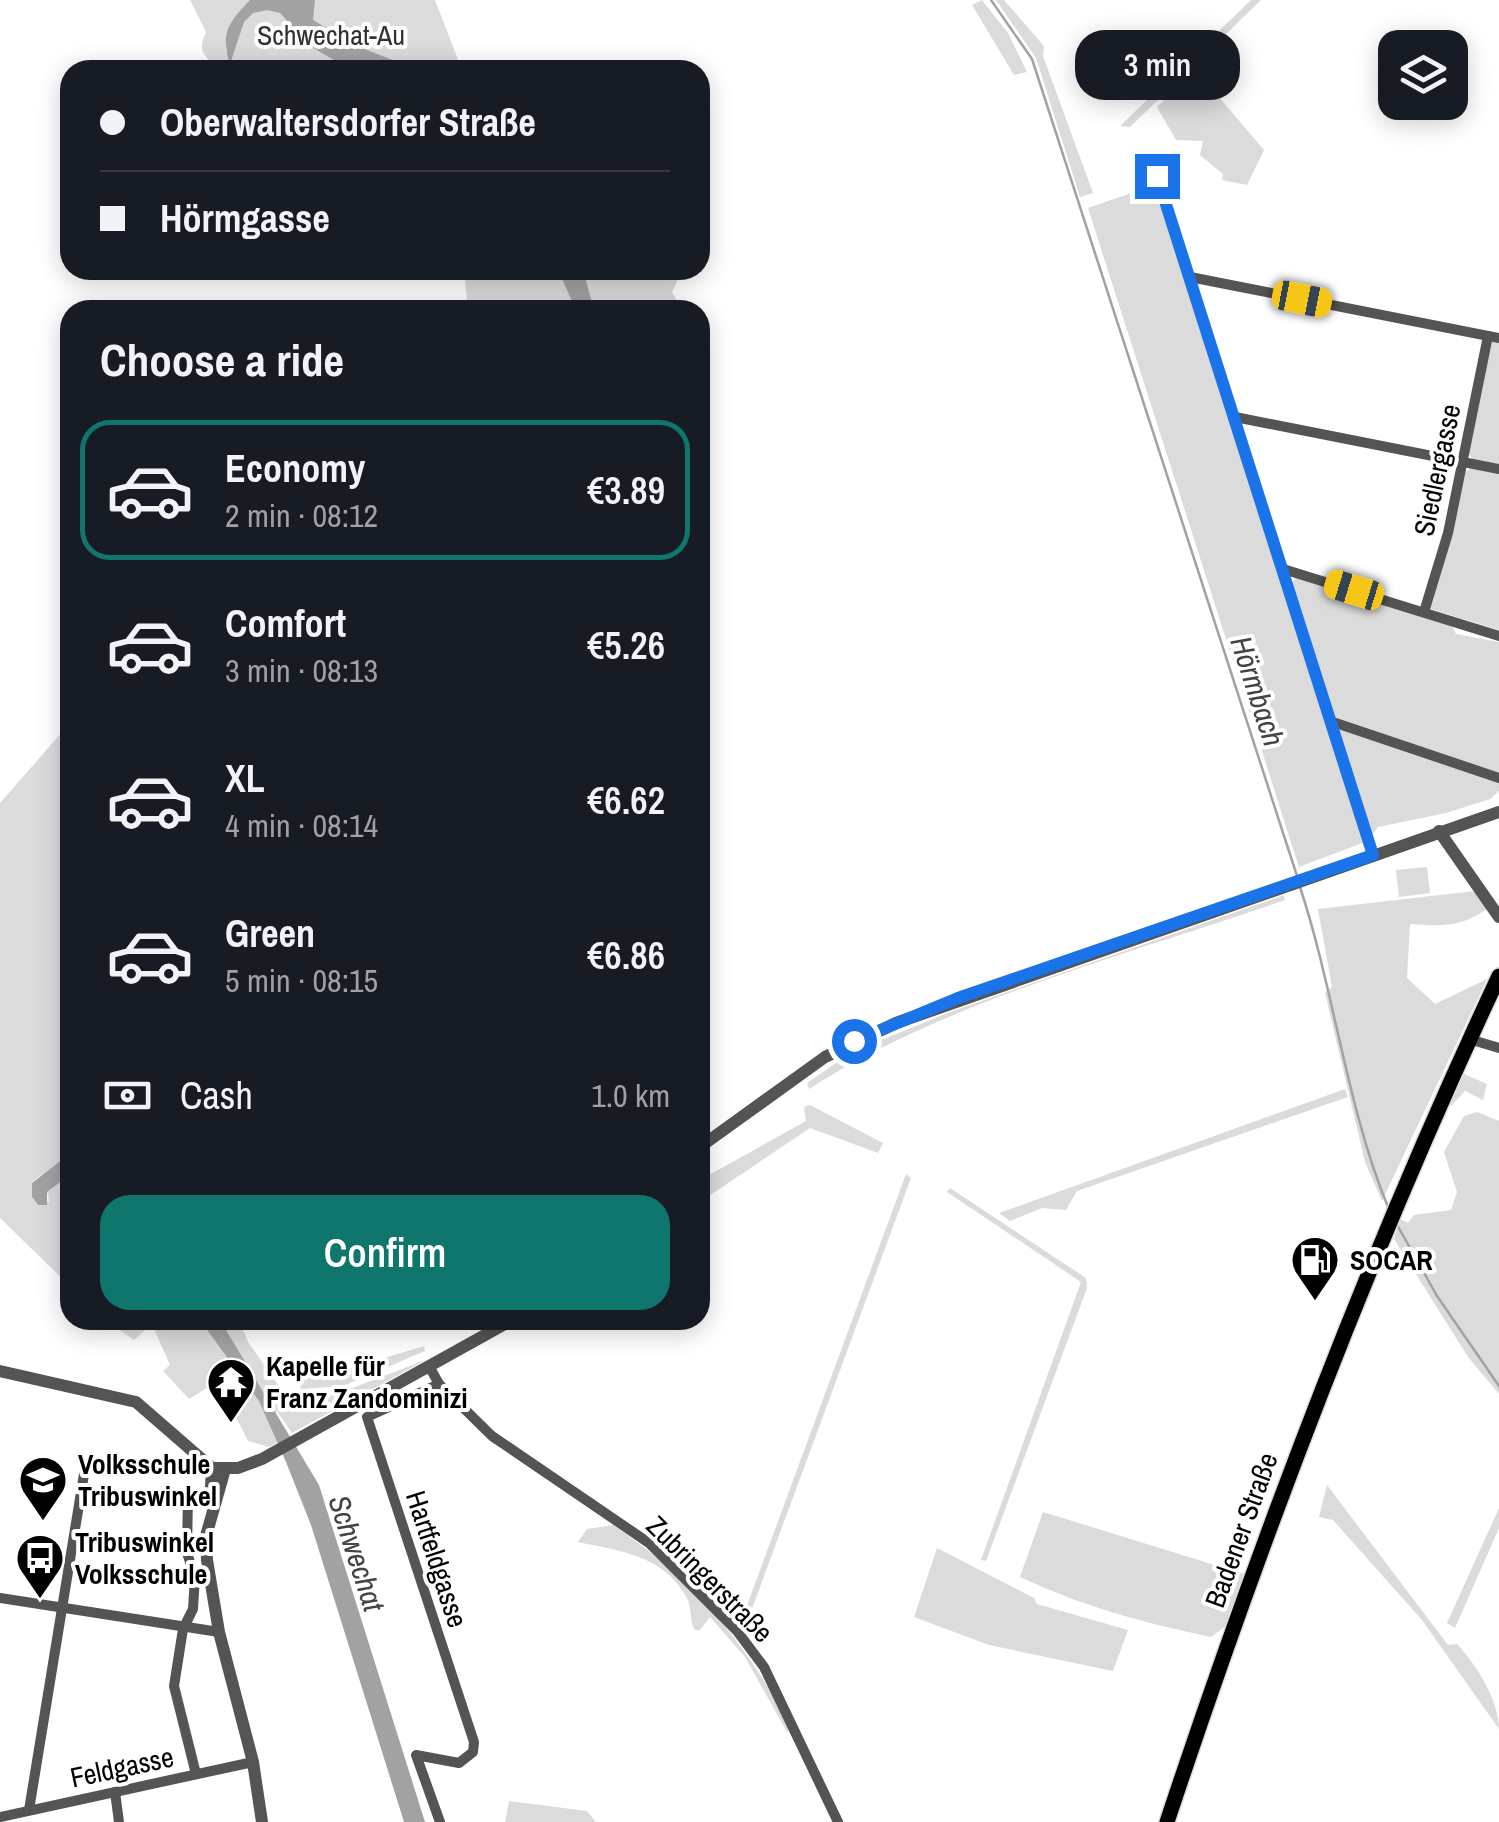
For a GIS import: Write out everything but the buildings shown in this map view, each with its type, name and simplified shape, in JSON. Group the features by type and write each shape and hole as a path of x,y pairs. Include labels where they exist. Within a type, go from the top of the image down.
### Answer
{"main road":[{"name":"Badener Straße","path":"1167,1822 1274,1510 1384,1228 1499,976"}],"street":[{"path":"1157,176 1373,855"},
{"path":"1190,277 1494,337"},
{"name":"Siedlergasse","path":"1424,612 1494,337"},
{"path":"1235,417 1499,469"},
{"path":"1283,569 1499,636"},
{"path":"1330,721 1499,778"},
{"path":"710,1140 825,1058 868,1035 958,998 1499,812"},
{"path":"1439,832 1499,917"},
{"path":"1469,1039 1499,1048"},
{"path":"190,1453 219,1469 266,1456 494,1330"},
{"path":"429,1366 439,1384"},
{"path":"0,1371 136,1402 158,1417 190,1453 209,1493 211,1513"},
{"name":"Hartfeldgasse","path":"439,1384 367,1417 474,1742 473,1752 459,1762 416,1756 440,1822"},
{"name":"Zubringerstraße","path":"439,1384 492,1436 649,1542 737,1631 764,1667 838,1822"},
{"path":"29,1810 86,1462"},
{"path":"209,1493 219,1469"},
{"path":"219,1469 207,1560 219,1632 253,1762 262,1822"},
{"path":"188,1493 187,1553 195,1577 193,1608 184,1629 174,1686 196,1774"},
{"path":"0,1598 219,1632"},
{"name":"Feldgasse","path":"0,1816 253,1762"},
{"path":"116,1792 119,1822"}],"green space":[{"name":"Schwechat-Au","path":"190,0 435,0 458,60 209,60 202,50 206,32"},
{"path":"982,0 1008,33 1027,72 1014,75 972,5"},
{"path":"996,0 1004,0 1044,46 1043,56 1093,193 1080,197 1036,58"},
{"path":"1251,0 1261,0 1130,127 1120,126"},
{"path":"1195,69 1264,150 1247,185 1222,180 1223,174 1200,155 1203,141 1176,140 1157,107"},
{"path":"1154,185 1365,842 1299,867 1088,208"},
{"path":"465,280 678,280 672,292 676,300 467,300"},
{"path":"1492,342 1499,343 1499,464 1472,459 1468,452"},
{"path":"1471,468 1499,474 1499,630 1428,608 1463,473"},
{"path":"1296,577 1453,627 1456,634 1499,642 1499,774 1335,717 1292,583"},
{"path":"1344,729 1499,783 1499,791 1490,799 1446,813 1378,827 1372,835 1338,731"},
{"path":"60,734 60,1161 32,1182 32,1197 38,1205 49,1201 47,1192 60,1182 60,1276 0,1218 0,803"},
{"path":"1427,867 1430,893 1399,897 1396,870"},
{"path":"1475,891 1487,909 1468,920 1410,924 1407,978 1435,1004 1487,979 1382,1201 1365,1162 1325,993 1332,987 1318,909"},
{"path":"1284,895 1285,900 979,1005 862,1058 809,1089 807,1083 852,1052 950,1012"},
{"path":"1462,1073 1487,1084 1483,1100 1465,1091 1448,1109"},
{"path":"1345,1089 1348,1097 1077,1191 1066,1210 1042,1208 1010,1221 999,1213"},
{"path":"810,1105 883,1143 878,1153 810,1128 710,1195 710,1174 806,1121 804,1107"},
{"path":"1477,1112 1499,1121 1499,1394 1468,1357 1394,1239 1400,1219 1408,1223 1414,1215 1451,1210 1457,1192 1444,1152 1464,1116"},
{"path":"906,1174 911,1178 743,1633 739,1627"},
{"path":"950,1188 1086,1278 1087,1288 986,1561 981,1560 1081,1282 947,1192"},
{"path":"120,1330 145,1330 134,1340"},
{"path":"155,1330 243,1330 279,1386 276,1399 286,1407 305,1409 302,1393 337,1394 428,1359 292,1433 276,1410 277,1443 269,1447 248,1441 218,1381 189,1399 163,1371 170,1365"},
{"path":"424,1346 425,1351 343,1386 301,1389 295,1360 307,1357 314,1379"},
{"path":"1327,1485 1448,1645 1457,1644 1472,1662 1491,1695 1499,1729 1422,1620 1333,1520 1319,1517"},
{"path":"1499,1508 1499,1528 1455,1628 1447,1623"},
{"path":"1043,1512 1244,1574 1226,1626 1211,1637 1162,1626 1090,1605 1020,1577"},
{"path":"613,1525 667,1567 715,1614 774,1697 790,1728 787,1732 745,1657 710,1617 699,1631 694,1629 687,1598 666,1572 640,1557 578,1542 587,1529"},
{"path":"937,1548 1034,1598 1037,1604 1128,1630 1113,1671 989,1645 914,1617"},
{"path":"509,1801 587,1811 596,1822 505,1822"}],"shaded area":[{"path":"250,0 315,0 313,20 357,46 393,60 334,60 310,46 280,13 267,10 253,13 244,22 231,60 226,35"},
{"path":"562,280 586,280 591,300 572,300"},
{"path":"60,1161 60,1182 47,1192 47,1205 38,1205 32,1197 32,1183"},
{"path":"207,1330 226,1330 319,1485 425,1822 404,1822 311,1525 259,1401"}],"waterway":[{"name":"Hörmbach","path":"991,0 1032,59 1298,879"},
{"path":"228,53 230,60"},
{"name":"Hörmbach","path":"1300,887 1362,1130 1388,1207"},
{"name":"Hörmbach","path":"1396,1223 1437,1296 1499,1386"}],"place":[{"name":"SOCAR","path":"1315,1302"},
{"name":"Kapelle für Franz Zandominizi","path":"231,1424"},
{"name":"Volksschule Tribuswinkel","path":"43,1522"},
{"name":"Tribuswinkel Volksschule","path":"40,1600"}],"route":[{"path":"854,1041 958,998 1373,855 1157,176"}],"water label":[{"name":"Schwechat","path":"357,1553"}]}
